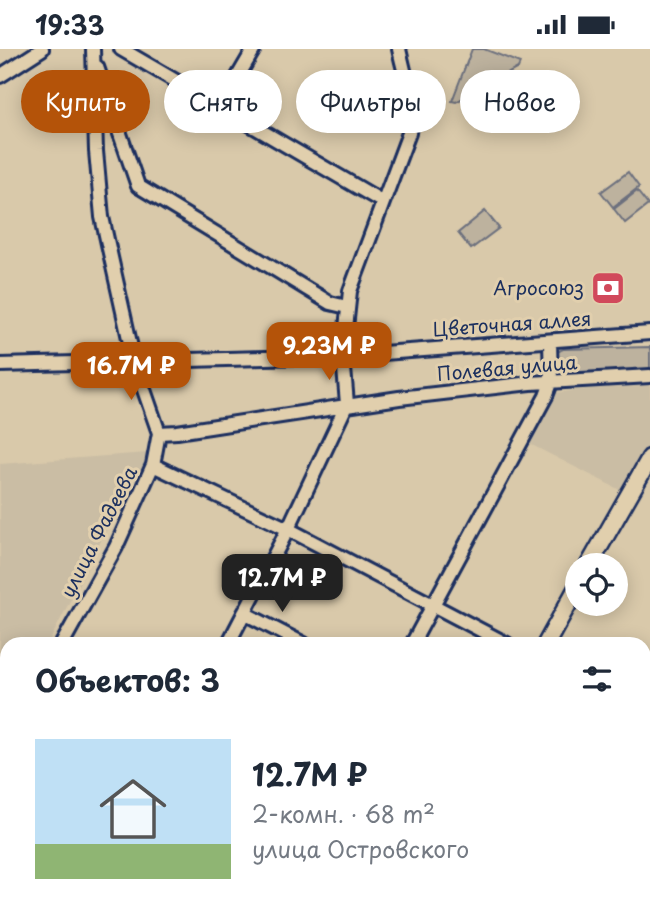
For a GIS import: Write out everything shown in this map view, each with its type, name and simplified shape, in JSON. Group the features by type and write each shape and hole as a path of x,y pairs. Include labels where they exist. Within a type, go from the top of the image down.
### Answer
{"main road":[{"path":"596,553 650,458"},
{"path":"550,637 565,610"}],"street":[{"path":"0,76 42,49"},
{"path":"121,49 164,74"},
{"path":"242,70 254,49"},
{"path":"232,637 288,530 347,404 343,356 347,307 356,271 412,119 399,49"},
{"path":"93,55 138,186 330,303 347,307"},
{"path":"93,55 102,218 134,361 159,433"},
{"path":"265,133 383,202"},
{"name":"Цветочная аллея","path":"0,365 343,356 650,334"},
{"path":"416,637 546,396 551,383 550,341"},
{"name":"Полевая улица","path":"159,433 347,404 551,383 650,376"},
{"name":"улица Фадеева","path":"66,637 116,547 153,465 159,433"},
{"path":"153,465 288,530 494,637"},
{"path":"244,613 290,637"}],"shaded area":[{"path":"472,49 484,49 520,63 514,70 464,70"},
{"path":"460,80 460,100 452,101"},
{"path":"628,172 639,187 613,207 601,192"},
{"path":"637,191 648,205 625,223 614,209"},
{"path":"485,211 499,228 471,249 458,233"},
{"path":"650,347 650,370 566,376 557,372 557,352 563,349"},
{"path":"650,381 650,445 622,491 528,443 553,393"},
{"path":"147,453 146,466 135,474 52,637 0,637 0,464"}],"place":[{"name":"Агросоюз","path":"608,288"}]}
